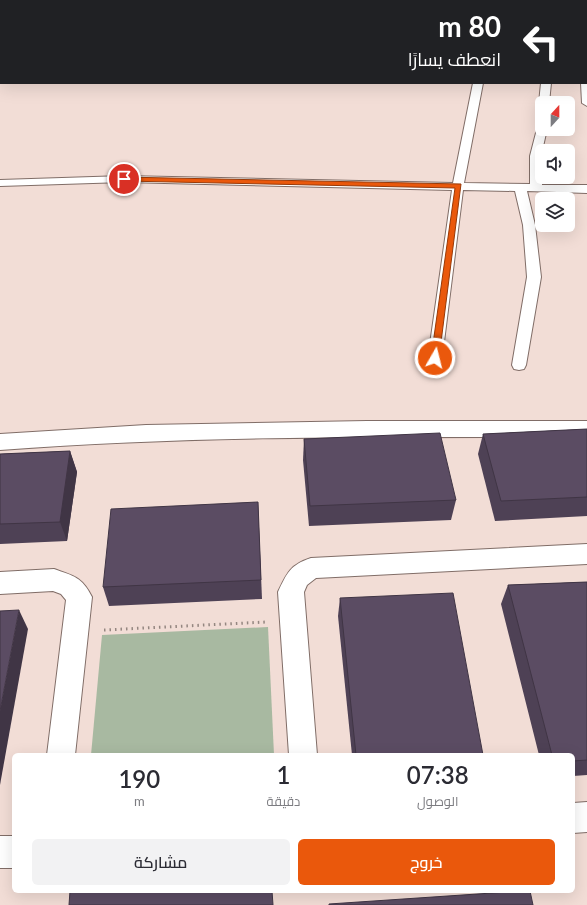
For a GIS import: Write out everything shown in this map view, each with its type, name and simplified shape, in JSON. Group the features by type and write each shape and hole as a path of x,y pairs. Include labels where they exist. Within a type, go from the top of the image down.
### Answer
{"street":[{"path":"0,442 130,433 201,431 587,429"},
{"path":"303,753 290,592 297,578 311,568 587,554"},
{"path":"0,583 54,580 70,586 79,597 61,753"},
{"path":"575,818 587,817"},
{"path":"0,852 12,852"}],"lane":[{"path":"435,358 458,186 478,84"},
{"path":"545,96 546,84"},
{"path":"586,84 587,103"},
{"path":"536,187 536,156 540,136"},
{"path":"0,183 124,179 587,189"},
{"path":"519,365 534,277 529,225 520,187"}],"path":[{"path":"75,631 293,620"}],"green space":[{"path":"268,627 274,753 91,753 102,635"}],"building":[{"path":"587,429 587,497 501,501 483,434"},
{"path":"440,433 456,500 310,506 304,439"},
{"path":"70,451 60,522 0,524 0,454"},
{"path":"258,502 261,580 103,587 111,509"},
{"path":"587,582 587,760 575,761 575,753 551,753 508,585"},
{"path":"453,593 483,753 356,753 340,598"},
{"path":"19,610 0,711 0,611"},
{"path":"70,893 272,893 273,905 69,905"},
{"path":"492,893 530,893 533,905 329,905"}],"route":[{"path":"124,179 458,186 435,358"}]}
